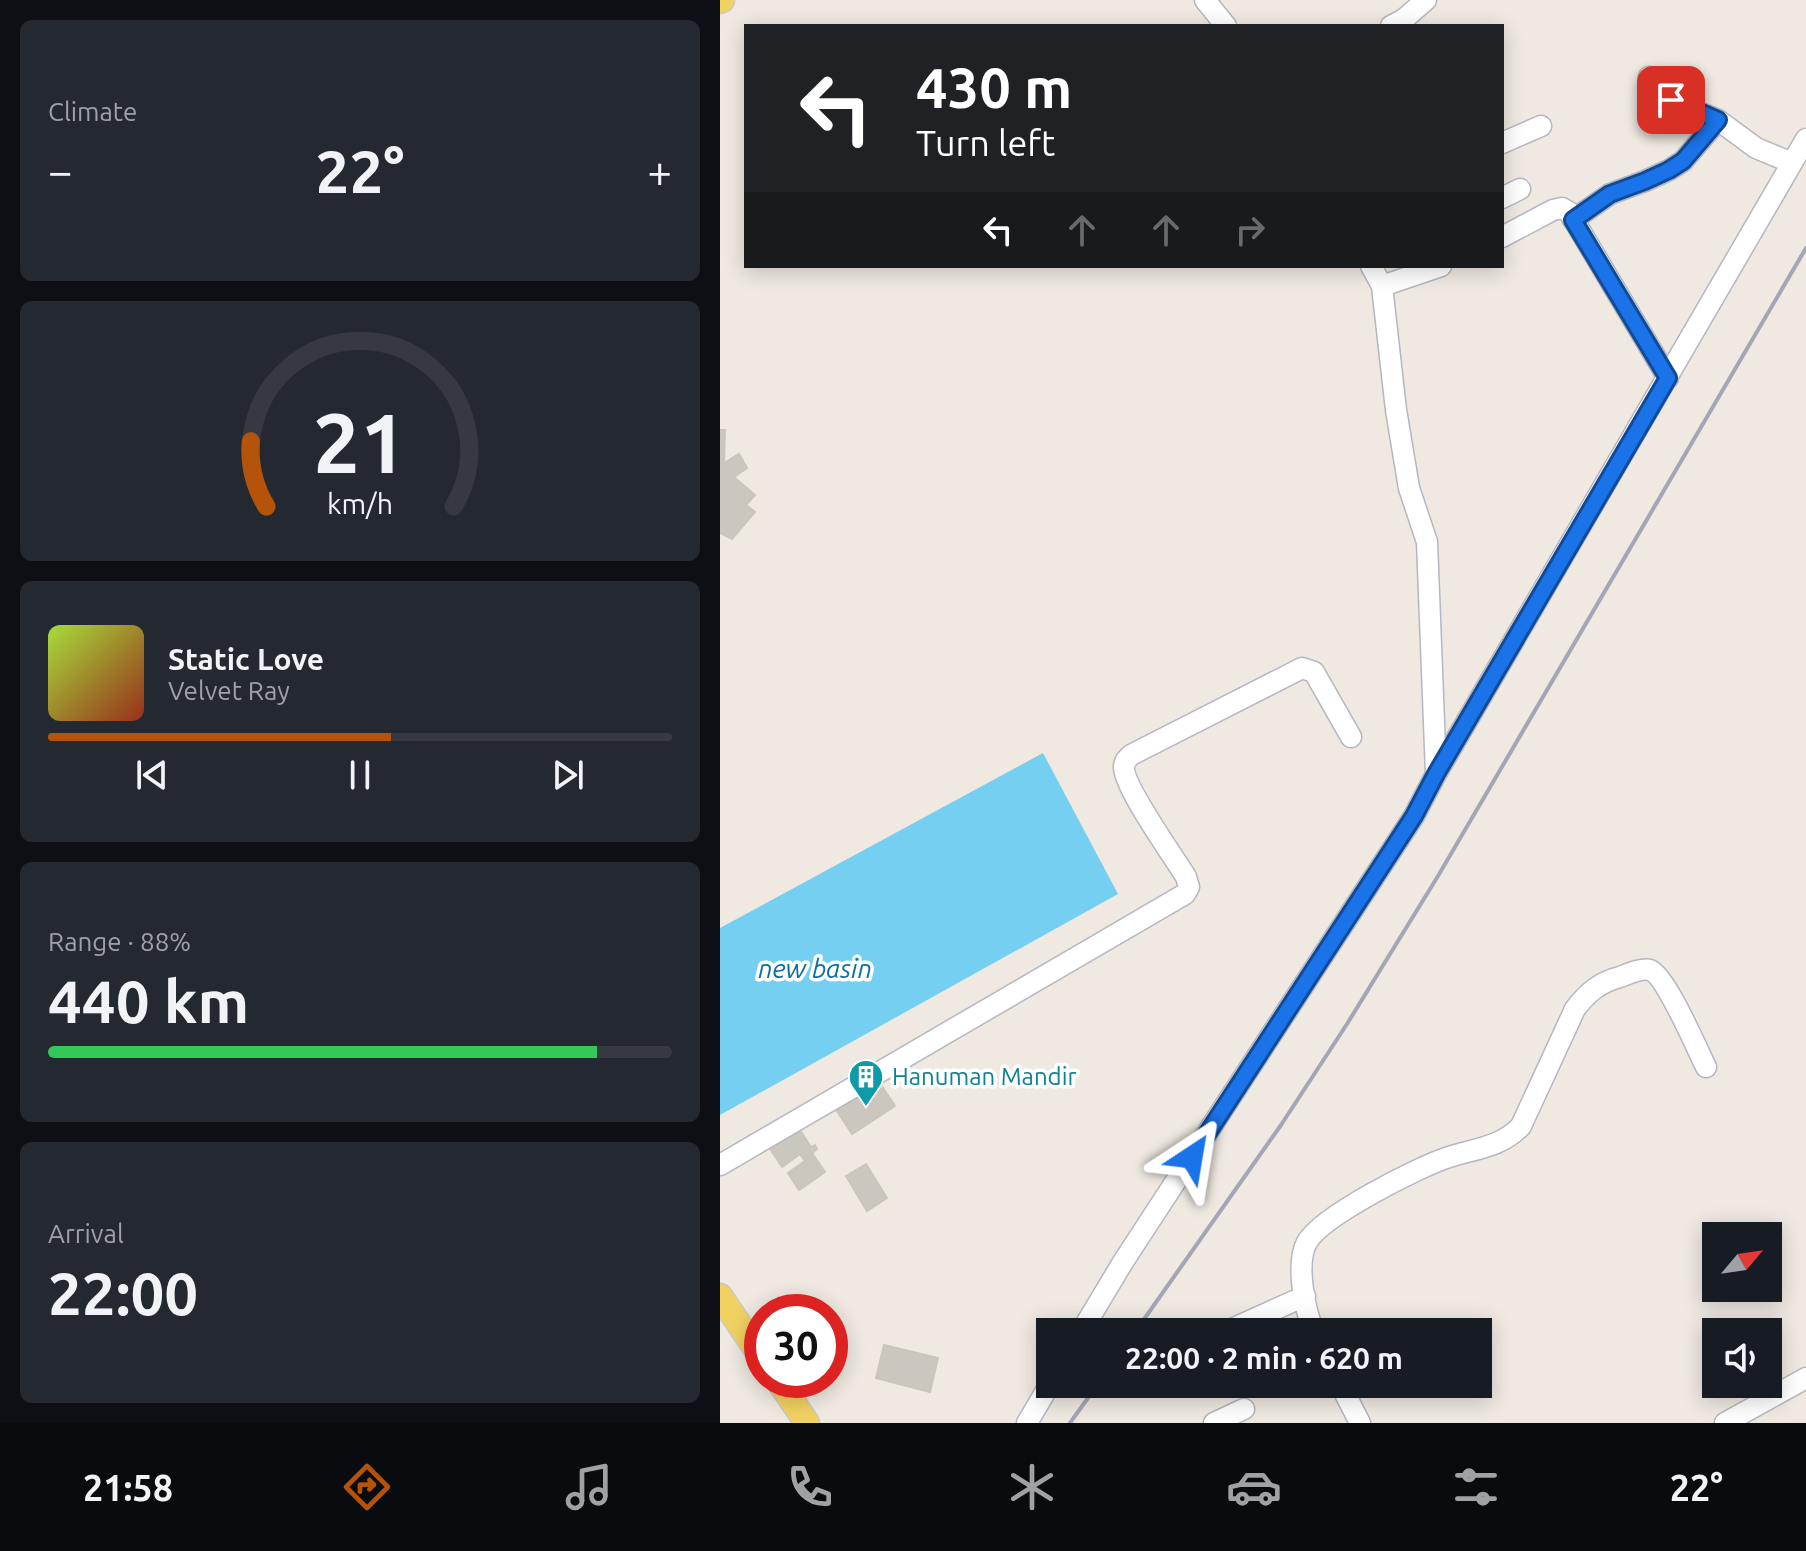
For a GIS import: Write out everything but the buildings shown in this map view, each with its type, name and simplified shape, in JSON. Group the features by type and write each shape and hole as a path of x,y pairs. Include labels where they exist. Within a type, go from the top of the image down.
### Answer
{"main road":[{"path":"722,1302 744,1333"},
{"path":"790,1398 807,1423"}],"street":[{"path":"1205,0 1224,24"},
{"path":"1395,24 1426,0"},
{"path":"1649,77 1676,103 1718,120 1756,148 1792,163"},
{"path":"1573,220 1610,194 1645,181 1683,161 1718,120"},
{"path":"1504,142 1541,126"},
{"path":"1089,1318 1414,816 1806,139"},
{"path":"1504,236 1553,210 1562,208 1569,212 1668,378"},
{"path":"1372,268 1382,286 1409,488 1427,542 1436,774"},
{"path":"1382,286 1435,268"},
{"path":"720,1165 1185,894 1189,887 1186,877 1130,787 1124,767 1126,760 1139,749 1302,668 1314,672 1351,737"},
{"path":"1309,1318 1301,1265 1307,1241 1319,1227 1431,1163 1499,1143 1512,1136 1521,1126 1575,1009 1583,997 1607,980 1643,970 1658,975 1706,1067"},
{"path":"1256,1318 1305,1296"},
{"path":"1725,1423 1806,1378"},
{"path":"1027,1423 1042,1398"},
{"path":"1347,1398 1360,1423"},
{"path":"1214,1423 1244,1409"}],"water":[{"name":"new basin","path":"1043,753 1118,894 720,1115 720,928"}],"railway":[{"path":"1145,1318 1281,1125 1347,1024 1438,876 1806,248"},
{"path":"1070,1423 1088,1398"}],"place":[{"name":"Hanuman Mandir","path":"866,1108"}],"route":[{"path":"1192,1157 1414,816 1668,378 1573,220 1610,194 1645,181 1683,161 1718,120 1671,100"}]}
